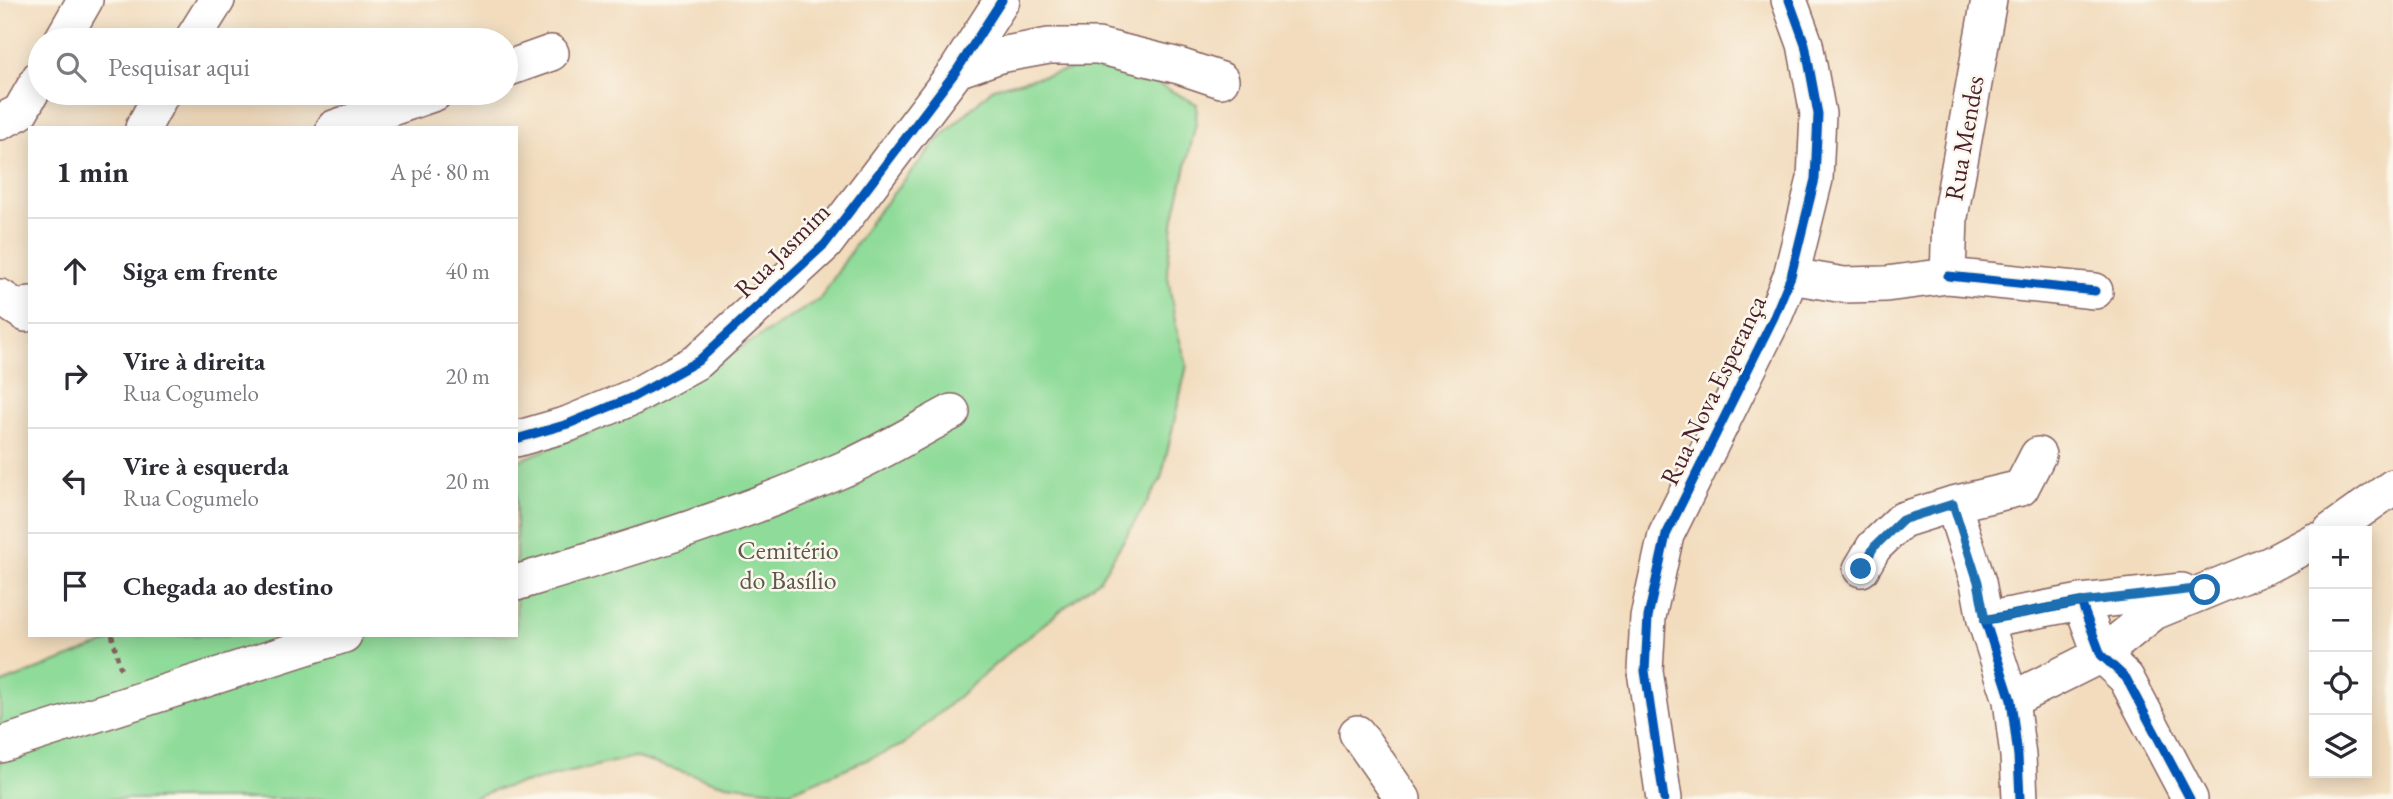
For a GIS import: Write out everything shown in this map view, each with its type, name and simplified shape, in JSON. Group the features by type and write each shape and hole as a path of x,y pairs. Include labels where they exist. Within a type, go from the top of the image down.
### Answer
{"street":[{"path":"69,28 85,0"},
{"path":"200,28 217,0"},
{"name":"Rua Jasmim","path":"518,438 568,424 633,397 698,361 825,244 957,70 1002,0"},
{"name":"Rua Nova Esperança","path":"1664,799 1645,671 1648,617 1666,535 1774,317 1791,276 1815,179 1818,114 1805,44 1789,0"},
{"name":"Rua Mendes","path":"1948,276 1950,217 1989,0"},
{"path":"957,70 1000,55 1049,46 1098,46 1179,66 1221,80"},
{"path":"518,64 551,53"},
{"path":"0,122 20,111 28,97"},
{"path":"144,126 155,105"},
{"path":"340,126 400,105"},
{"path":"1791,276 1843,285 1886,284 1948,276 2095,291"},
{"path":"518,582 733,512 844,469 952,412"},
{"path":"1861,569 1874,547 1902,520 1953,504 2021,488 2038,456"},
{"path":"2338,526 2393,487"},
{"path":"1953,504 1978,582 1985,620 2011,700 2020,799"},
{"path":"2011,700 2101,655 2154,612 2271,564 2309,544"},
{"path":"1985,620 2081,602 2213,587"},
{"path":"2081,602 2101,655 2126,678 2190,799"},
{"path":"0,745 338,637"},
{"path":"1357,733 1403,799"}],"green space":[{"name":"Cemitério do Basílio","path":"1090,65 1148,79 1197,104 1196,123 1174,217 1167,270 1176,327 1187,365 1161,479 1100,579 1015,647 903,745 789,792 719,783 634,757 494,790 470,799 0,799 0,684 121,637 518,637 518,461 637,412 820,299 872,219 936,142 993,88"}],"cycle path":[{"path":"518,438 568,424 633,397 698,361 825,244 957,70 1002,0"},
{"path":"1664,799 1645,671 1648,617 1666,535 1774,317 1791,276 1815,179 1818,114 1805,44 1789,0"},
{"path":"1948,276 2095,291"},
{"path":"2020,799 2011,700 1985,620 2081,602 2101,655 2126,678 2190,799"}],"route":[{"path":"1861,569 1874,547 1902,520 1953,504 1978,582 1985,620 2081,602 2213,587 2205,590"}]}
